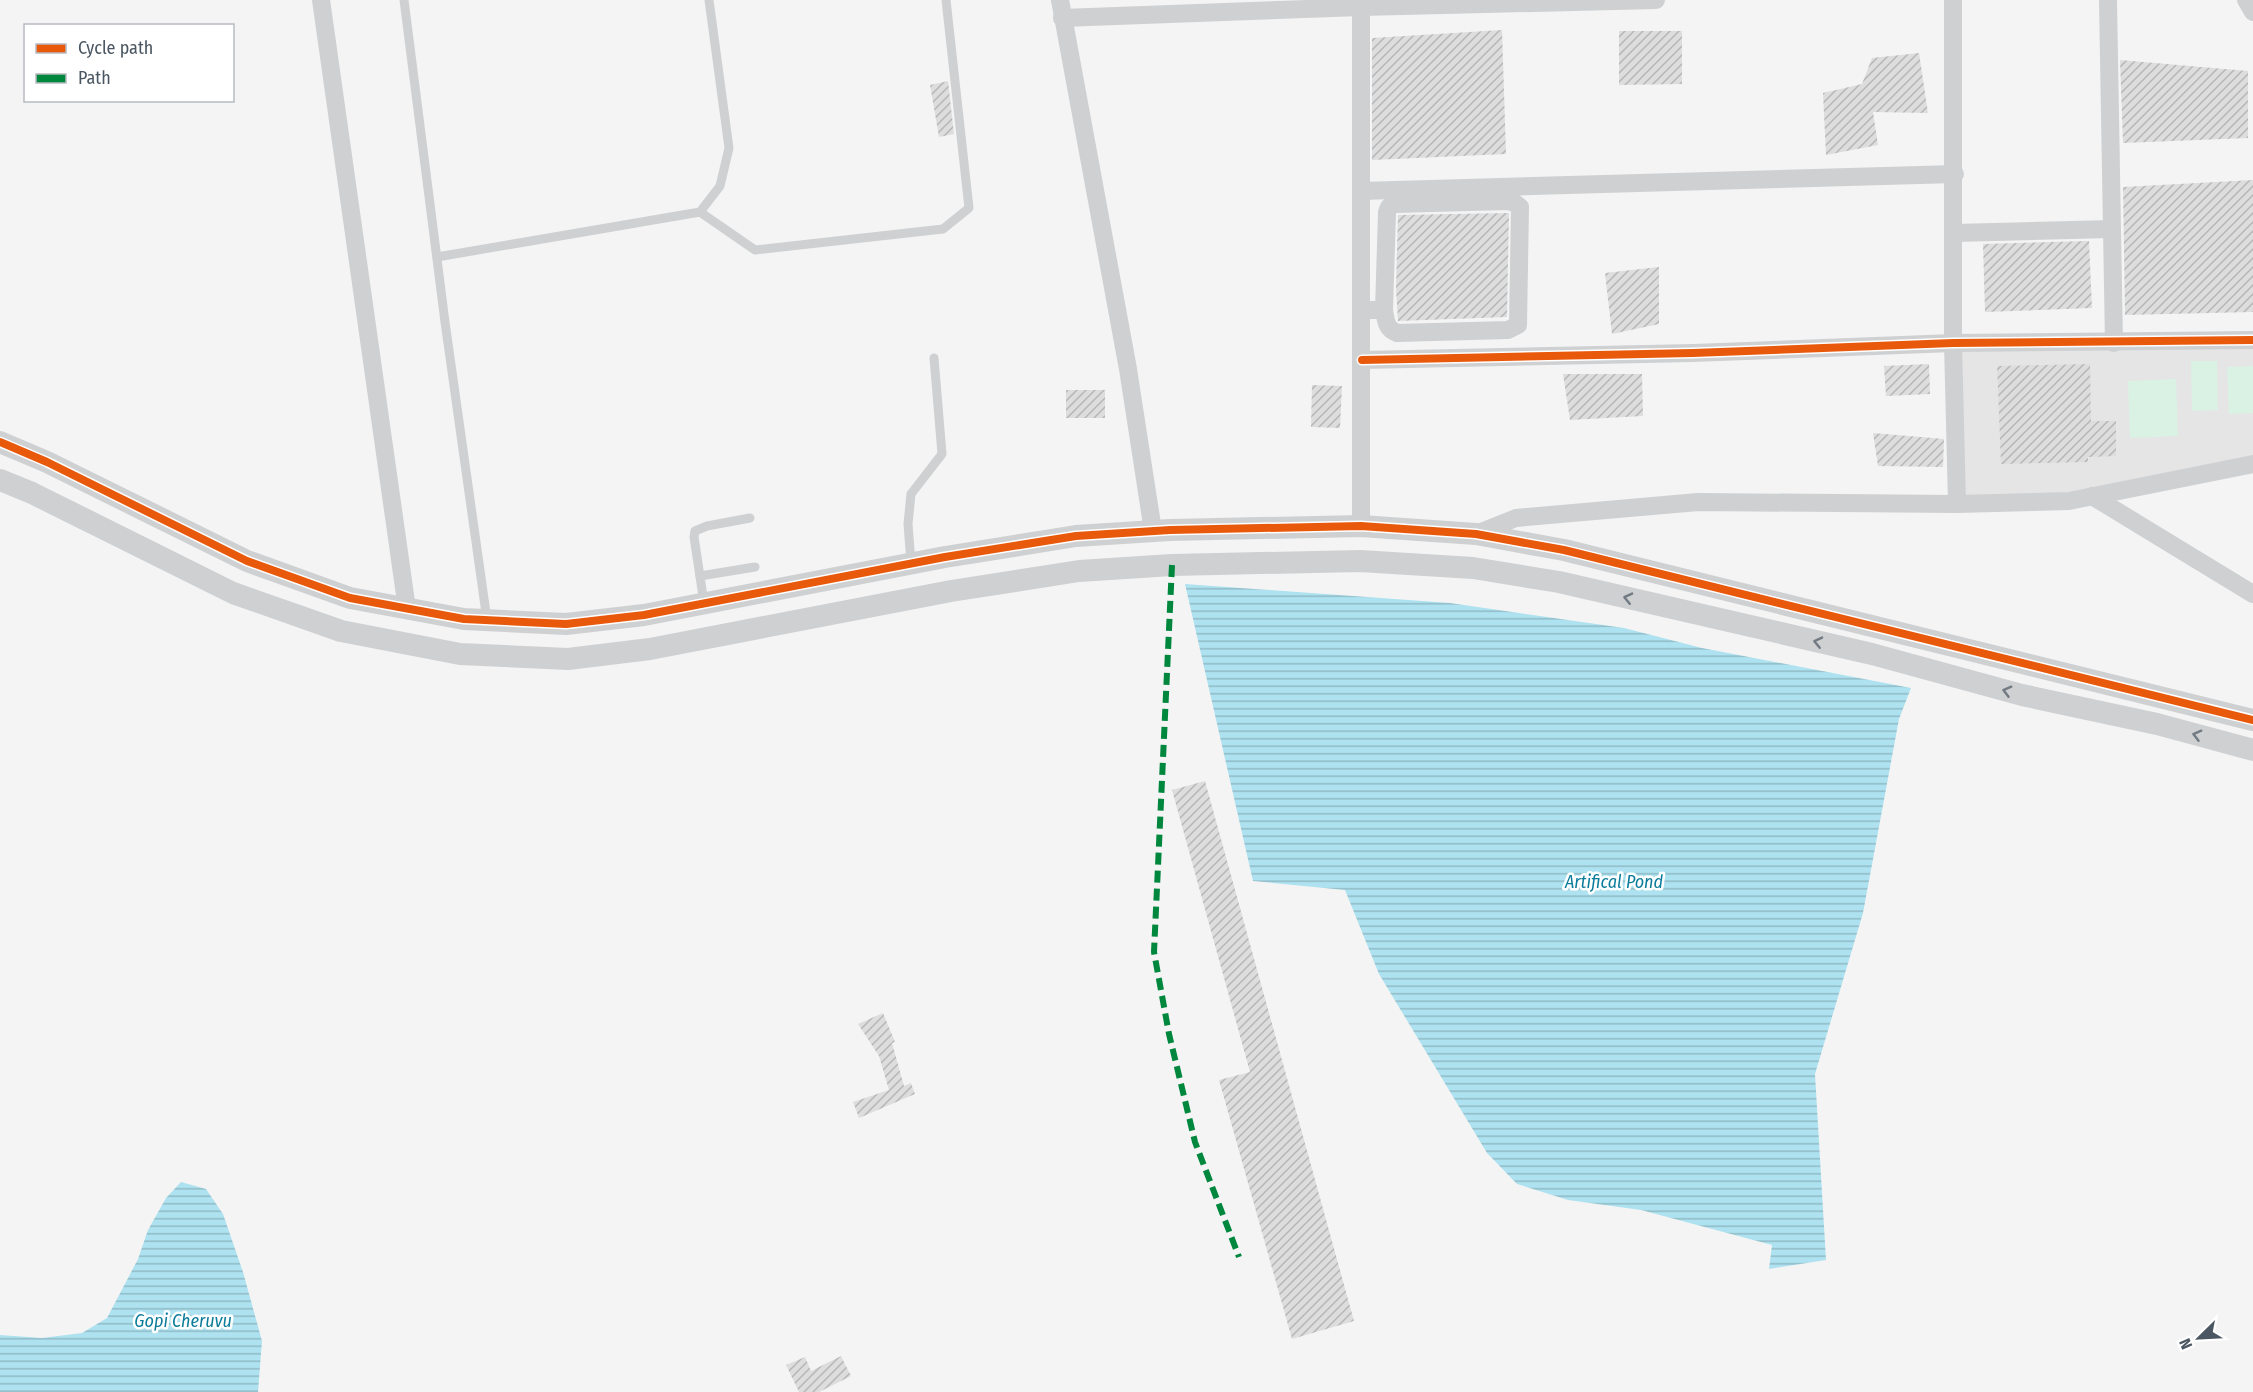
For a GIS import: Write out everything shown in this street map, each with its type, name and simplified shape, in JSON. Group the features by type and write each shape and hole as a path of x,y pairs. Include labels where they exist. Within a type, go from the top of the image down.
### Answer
{"street":[{"path":"321,0 407,609"},
{"path":"1060,0 1128,369 1153,531"},
{"path":"1062,18 1361,3 1656,0"},
{"path":"1953,0 1953,344 1957,504"},
{"path":"2108,0 2114,343"},
{"path":"2246,0 2253,12"},
{"path":"1361,3 1361,526"},
{"path":"1361,191 1954,174"},
{"path":"1508,201 1520,207 1518,325 1508,330 1397,333 1390,330 1386,324 1384,310 1386,212 1389,207 1395,204 1508,201"},
{"path":"1954,233 2112,229"},
{"path":"1362,240 1386,238"},
{"path":"1362,309 1384,310"},
{"path":"1362,360 1693,353 1953,344 2253,340"},
{"path":"0,442 47,462 247,561 350,598 464,619 566,624 644,615 911,563 1076,536 1153,531 1361,526 1476,534 1564,550 2253,720"},
{"path":"1476,534 1516,518 1698,502 1957,504 2069,501 2253,464"},
{"path":"0,480 32,493 233,593 341,632 460,654 568,659 650,649 951,591 1079,571 1172,565 1360,561 1473,568 1558,582 1872,654 2022,695 2157,724 2253,750"},
{"path":"2092,496 2253,594"},
{"path":"1473,568 1476,534"},
{"path":"487,620 491,655"}],"lane":[{"path":"404,0 487,620"},
{"path":"437,257 700,212 720,186 729,148 709,0"},
{"path":"700,212 755,250 943,229 969,208 946,0"},
{"path":"911,563 908,524 911,494 942,454 934,358"},
{"path":"704,603 695,531 707,526 750,518"},
{"path":"700,576 755,567"}],"shaded area":[{"path":"2253,340 2253,464 2069,501 1957,504 1953,343"}],"green space":[{"path":"2191,361 2217,361 2218,410 2192,411"},
{"path":"2253,366 2253,413 2229,414 2227,367"},
{"path":"2176,379 2178,436 2130,438 2128,381"}],"water":[{"name":"Artifical Pond","path":"1185,584 1450,603 1624,628 1702,648 1911,688 1899,719 1863,913 1815,1074 1826,1260 1769,1269 1772,1245 1641,1210 1568,1200 1517,1184 1487,1153 1379,974 1345,890 1253,881"},
{"name":"Gopi Cheruvu","path":"181,1182 206,1189 223,1214 243,1272 262,1341 258,1392 0,1392 0,1335 42,1338 82,1333 107,1318 138,1259 148,1230 166,1198"}],"building":[{"path":"1502,30 1506,154 1372,160 1372,38"},
{"path":"1619,31 1682,31 1682,84 1619,85"},
{"path":"1919,53 1928,113 1873,112 1878,145 1826,155 1823,93 1862,84 1872,58"},
{"path":"2120,60 2248,71 2248,138 2123,143"},
{"path":"948,81 954,134 939,137 930,85"},
{"path":"2253,180 2253,312 2125,315 2123,187"},
{"path":"1509,213 1507,317 1398,321 1396,289 1398,215"},
{"path":"2089,241 2092,308 1985,312 1983,244"},
{"path":"1659,267 1659,324 1612,334 1605,273"},
{"path":"1929,364 1930,394 1886,396 1884,366"},
{"path":"2090,364 2091,421 2116,421 2116,456 2088,457 2088,462 2001,464 1997,366"},
{"path":"1563,374 1642,374 1643,416 1570,420"},
{"path":"1312,385 1342,386 1340,428 1311,427"},
{"path":"1066,390 1105,390 1105,418 1066,418"},
{"path":"1873,433 1944,439 1943,467 1878,466"},
{"path":"1205,781 1354,1321 1292,1339 1219,1080 1250,1072 1172,790"},
{"path":"883,1013 895,1042 892,1043 904,1086 911,1083 915,1094 859,1118 853,1102 889,1090 879,1056 858,1024"},
{"path":"841,1356 851,1376 819,1392 799,1392 786,1365 805,1357 811,1371"}],"marked path":[{"path":"1172,565 1154,952 1169,1034 1195,1142 1239,1257"}],"cycle path":[{"path":"1362,360 1693,353 1953,343 2253,340"},
{"path":"0,442 47,462 247,561 350,598 464,619 566,624 644,615 945,557 1076,536 1170,530 1361,526 1476,534 1564,550 2253,720"}]}
